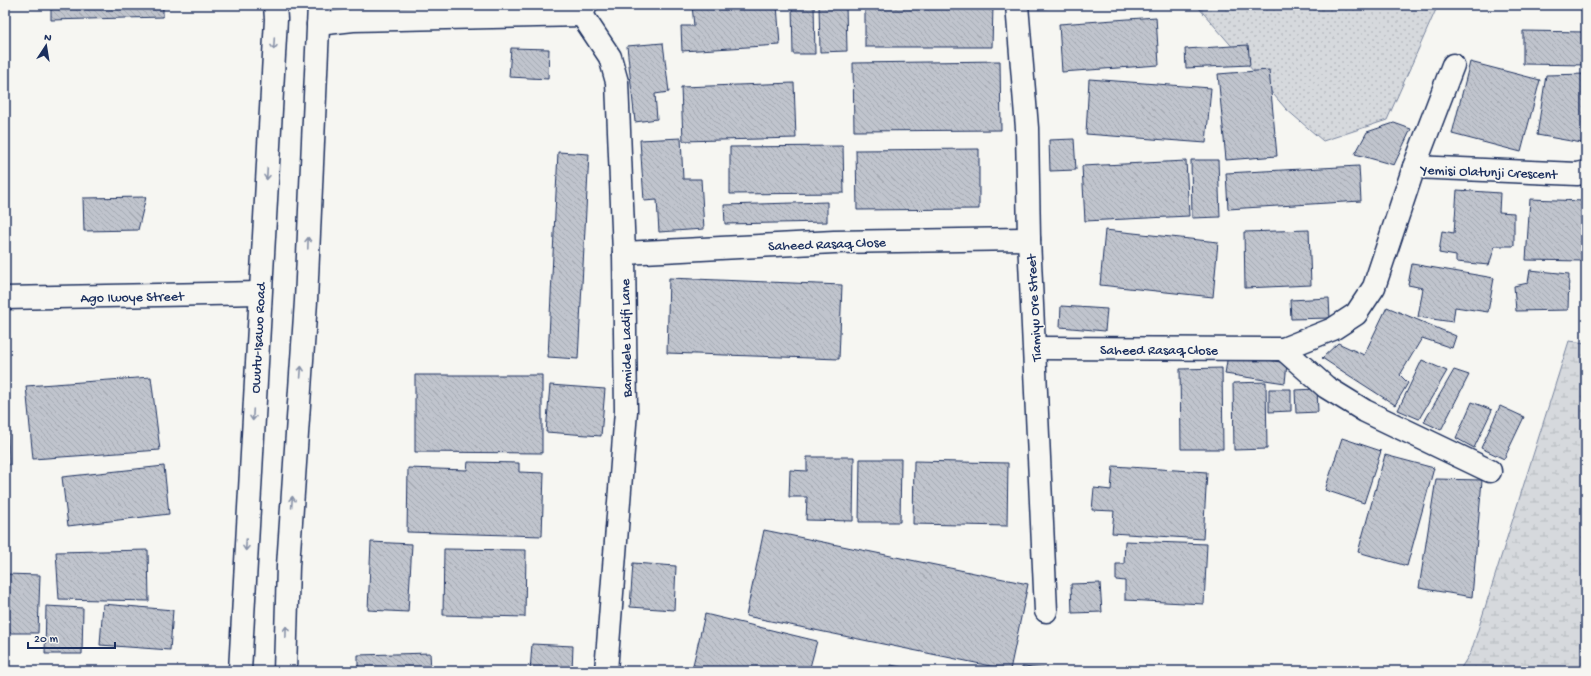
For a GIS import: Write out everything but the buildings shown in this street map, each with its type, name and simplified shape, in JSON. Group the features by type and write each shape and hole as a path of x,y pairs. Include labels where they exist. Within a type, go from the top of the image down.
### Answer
{"street":[{"name":"Owutu-Isawo Road","path":"240,671 276,19 275,5"},
{"name":"Tiamiyu Ore Street","path":"1017,5 1027,128 1029,239 1046,611"},
{"path":"285,671 288,566 306,301 318,14 353,20 584,10"},
{"name":"Bamidele Ladifi Lane","path":"584,10 610,57 617,82 624,253 626,411 606,671"},
{"path":"1414,167 1453,65"},
{"name":"Yemisi Olatunji Crescent","path":"1283,349 1333,329 1356,314 1374,287 1414,167 1577,174 1586,172"},
{"name":"Saheed Rasaq Close","path":"624,253 834,242 1029,239"},
{"name":"Ago Iwoye Street","path":"5,298 260,293"},
{"name":"Saheed Rasaq Close","path":"1035,348 1283,349"},
{"path":"1283,349 1326,388 1365,411 1490,471"}],"green space":[{"path":"1184,5 1438,5 1387,120 1323,141 1286,109 1198,7"},
{"path":"1569,341 1586,343 1586,671 1459,671 1471,652"}]}
